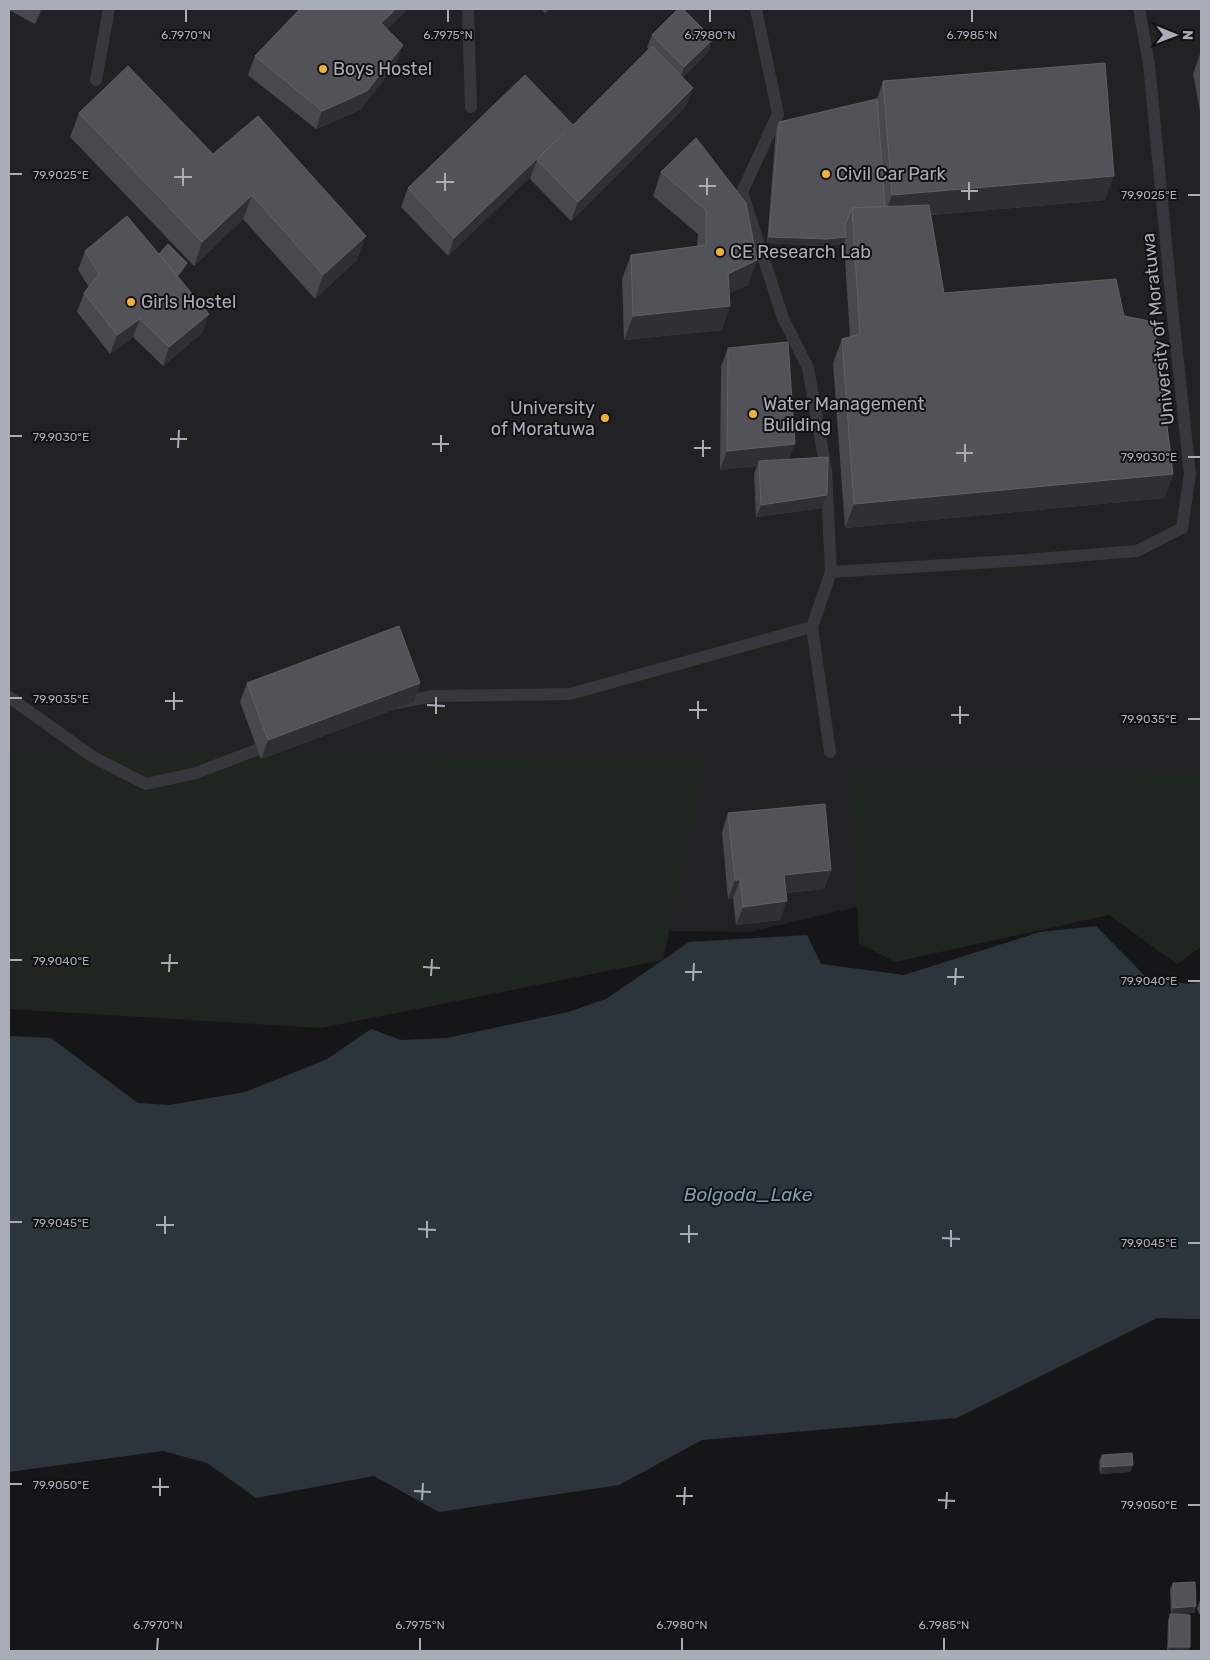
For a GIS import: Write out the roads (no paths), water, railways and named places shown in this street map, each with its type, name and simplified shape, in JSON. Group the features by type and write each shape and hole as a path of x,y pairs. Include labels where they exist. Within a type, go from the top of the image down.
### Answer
{"lane":[{"path":"96,80 108,9"},
{"path":"468,9 471,107"},
{"path":"756,9 778,114 742,192 783,318 808,368 826,470 830,572 812,627 830,752"},
{"name":"University of Moratuwa","path":"830,572 1137,551 1182,528 1190,474 1149,64 1139,9"},
{"path":"388,706 433,696 570,694 812,627"},
{"path":"9,698 93,757 146,784 196,773 288,737"}],"water":[{"name":"Bolgoda_Lake","path":"1096,926 1145,976 1187,984 1201,982 1201,1319 1157,1318 957,1418 702,1440 619,1485 439,1512 374,1476 256,1498 207,1463 163,1451 9,1472 9,1037 51,1038 138,1103 169,1105 245,1092 327,1059 371,1029 401,1040 447,1038 568,1012 606,999 689,942 807,935 821,964 904,975 1040,932"}],"place":[{"name":"Boys Hostel","path":"323,69"},
{"name":"Civil Car Park","path":"826,174"},
{"name":"CE Research Lab","path":"720,252"},
{"name":"Girls Hostel","path":"131,302"},
{"name":"Water Management Building","path":"753,414"},
{"name":"University of Moratuwa","path":"605,418"}]}
